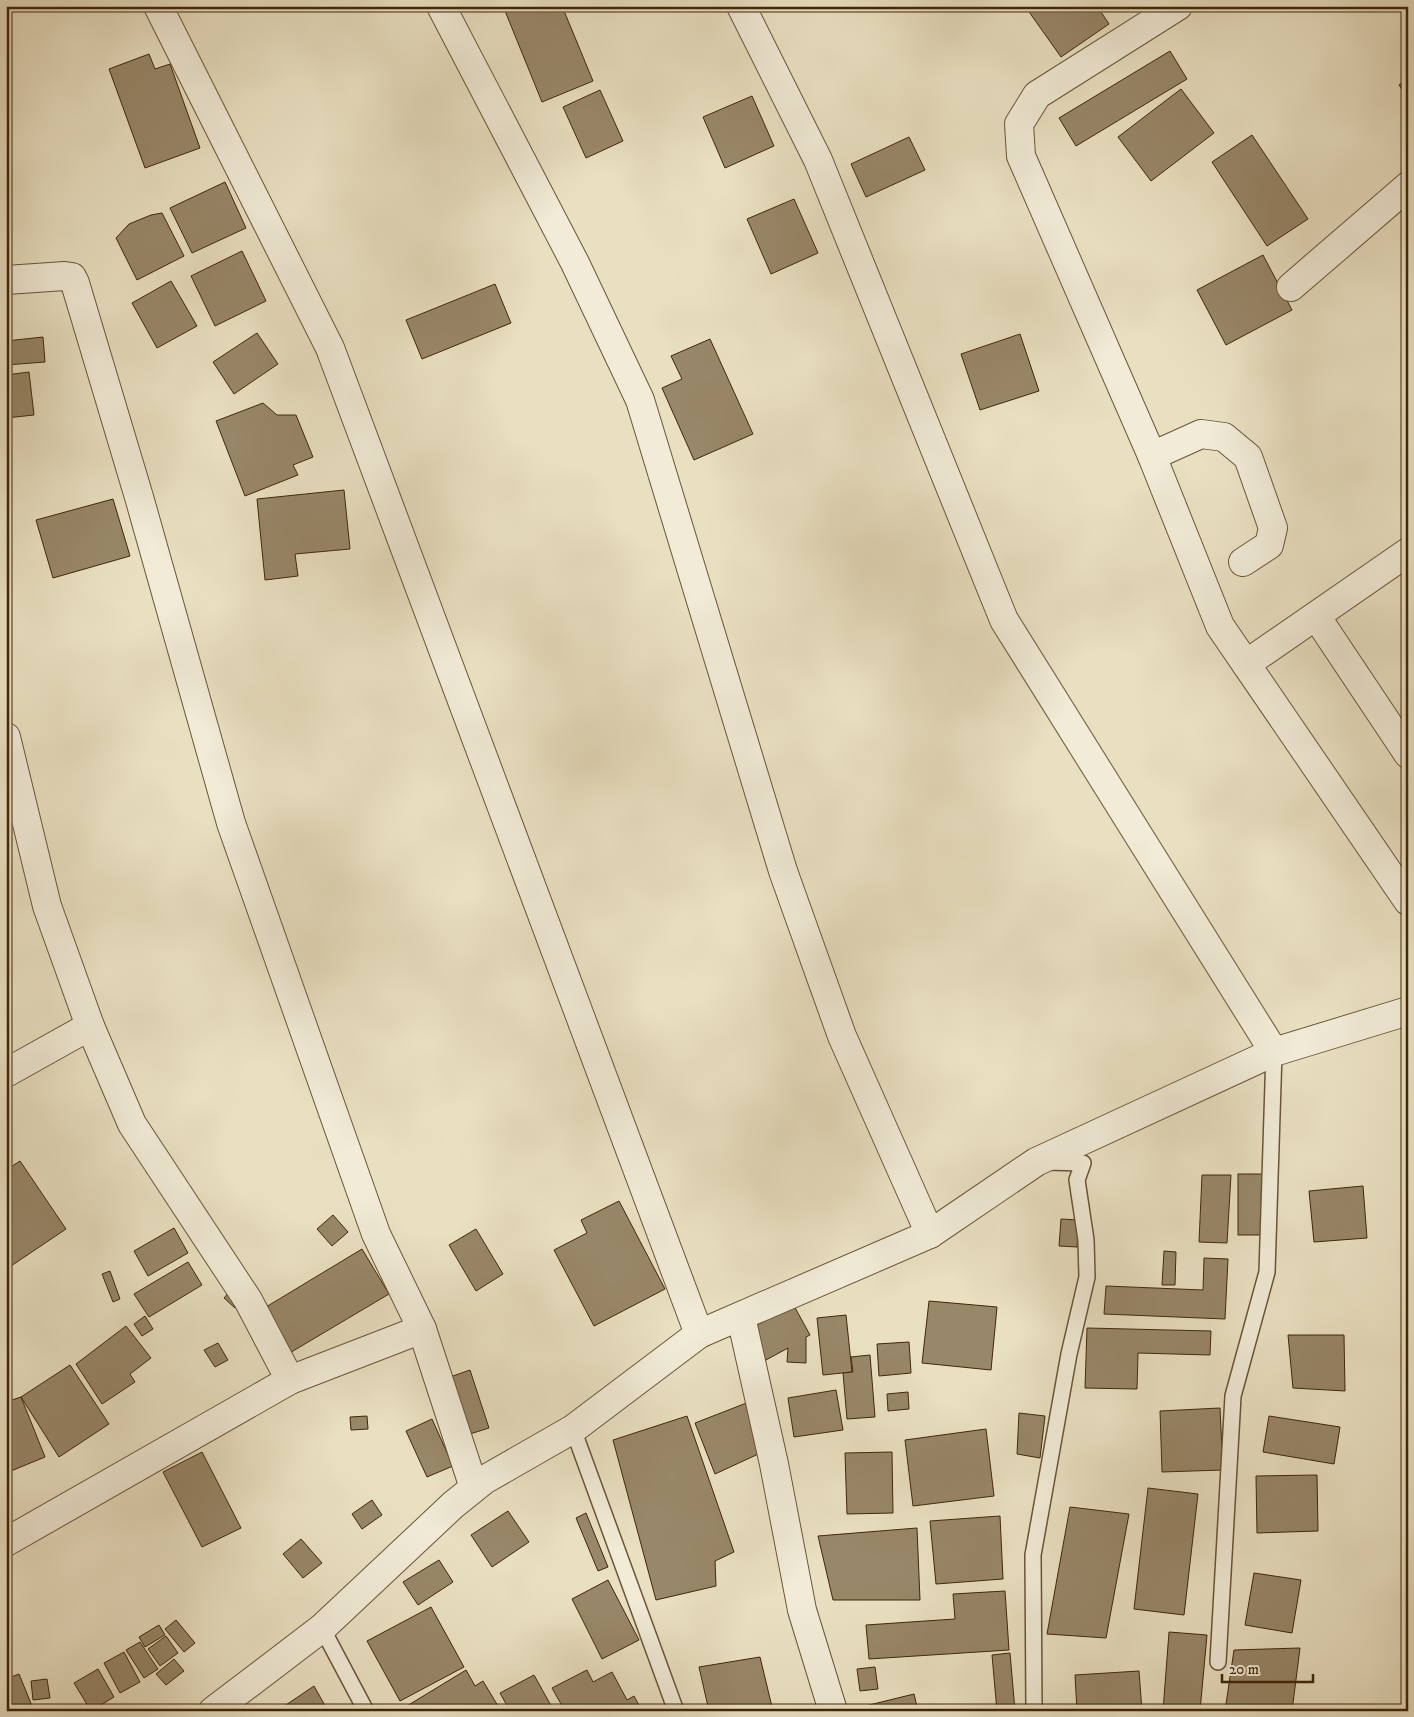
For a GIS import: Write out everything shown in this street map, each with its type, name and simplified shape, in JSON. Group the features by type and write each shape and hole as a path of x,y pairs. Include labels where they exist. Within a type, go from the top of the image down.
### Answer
{"street":[{"path":"158,6 330,348 700,1334"},
{"path":"442,6 575,263 640,400 784,871 842,1036 930,1234"},
{"path":"741,6 818,160 1004,620 1274,1052"},
{"path":"1178,6 1037,95 1019,124 1021,156 1152,456 1220,626 1408,901"},
{"path":"1291,287 1408,186"},
{"path":"6,280 65,276 72,277 75,283 232,822 376,1234 422,1329 474,1488"},
{"path":"1152,456 1201,434 1224,437 1248,456 1273,528 1269,545 1243,562"},
{"path":"1246,664 1408,552"},
{"path":"1316,616 1408,754"},
{"path":"6,737 47,906 90,1026 132,1124 248,1300 290,1380"},
{"path":"213,1711 322,1628 453,1505 484,1480 573,1429 700,1334 930,1234 1036,1162 1274,1052 1408,1011"},
{"path":"6,1073 90,1026"},
{"path":"741,1317 774,1464 802,1610 833,1711"},
{"path":"6,1542 290,1380 422,1329"}],"lane":[{"path":"1218,1662 1233,1396 1267,1272 1274,1052"},
{"path":"1034,1711 1033,1556 1069,1354 1087,1277 1086,1240 1077,1180 1083,1163 1036,1162"},
{"path":"573,1429 676,1711"},
{"path":"322,1628 366,1711"}],"building":[{"path":"503,6 562,6 593,81 542,102"},
{"path":"1032,6 1097,6 1109,24 1061,57 1027,9"},
{"path":"1170,51 1187,79 1076,146 1059,118"},
{"path":"149,54 155,69 170,64 200,148 145,168 109,69"},
{"path":"1408,79 1408,98 1399,85"},
{"path":"1181,89 1214,133 1151,181 1118,137"},
{"path":"600,90 623,141 586,158 563,107"},
{"path":"752,96 774,146 725,168 703,117"},
{"path":"1252,135 1308,219 1267,246 1212,162"},
{"path":"909,137 925,170 866,197 851,164"},
{"path":"225,182 246,228 192,253 170,208"},
{"path":"794,199 818,253 771,274 747,219"},
{"path":"162,213 184,256 137,280 116,238 129,224 151,215"},
{"path":"242,251 266,301 215,326 191,276"},
{"path":"1263,255 1292,310 1226,345 1197,290"},
{"path":"171,281 197,326 157,348 132,303"},
{"path":"495,284 511,323 422,359 406,320"},
{"path":"257,333 278,364 234,394 213,362"},
{"path":"1020,334 1039,391 980,410 961,354"},
{"path":"43,337 45,362 6,365 6,341"},
{"path":"710,339 753,434 694,460 662,388 682,379 671,356"},
{"path":"29,372 34,415 6,418 6,375"},
{"path":"263,403 277,415 296,415 313,457 293,465 298,475 245,496 216,421"},
{"path":"344,490 350,549 295,554 298,576 265,580 257,499"},
{"path":"113,499 130,556 53,578 36,520"},
{"path":"20,1161 66,1229 11,1266 6,1259 6,1170"},
{"path":"1238,1174 1264,1174 1264,1235 1238,1235"},
{"path":"1202,1175 1231,1175 1227,1243 1199,1242"},
{"path":"1363,1186 1367,1238 1314,1242 1309,1191"},
{"path":"619,1201 665,1289 594,1326 554,1250 587,1233 581,1220"},
{"path":"333,1215 348,1232 332,1246 317,1229"},
{"path":"1061,1219 1079,1220 1077,1247 1059,1246"},
{"path":"174,1228 188,1253 148,1276 134,1251"},
{"path":"476,1229 503,1274 476,1291 449,1245"},
{"path":"362,1249 389,1294 288,1354 261,1310"},
{"path":"1164,1251 1176,1252 1175,1285 1162,1285"},
{"path":"1204,1258 1228,1259 1225,1319 1104,1314 1106,1286 1203,1290"},
{"path":"188,1262 202,1285 149,1317 134,1294"},
{"path":"110,1271 120,1299 113,1302 102,1274"},
{"path":"231,1290 242,1300 235,1308 224,1298"},
{"path":"929,1301 997,1307 991,1370 922,1363"},
{"path":"793,1304 810,1335 806,1337 806,1363 787,1362 788,1348 766,1360 748,1330"},
{"path":"846,1315 852,1372 823,1375 817,1318"},
{"path":"145,1316 153,1329 142,1336 134,1324"},
{"path":"126,1326 151,1358 130,1374 135,1382 102,1404 76,1364"},
{"path":"1087,1328 1211,1331 1210,1355 1138,1353 1137,1389 1085,1388"},
{"path":"1288,1335 1344,1335 1345,1391 1293,1388"},
{"path":"909,1342 911,1373 879,1376 877,1344"},
{"path":"218,1343 228,1360 215,1367 204,1350"},
{"path":"870,1355 875,1417 847,1419 843,1373 853,1372 851,1357"},
{"path":"70,1365 109,1424 59,1457 21,1397"},
{"path":"470,1370 489,1428 470,1434 450,1377"},
{"path":"836,1390 843,1430 794,1437 788,1398"},
{"path":"908,1392 909,1409 888,1411 887,1394"},
{"path":"21,1397 45,1457 6,1473 6,1402"},
{"path":"749,1402 767,1450 715,1474 695,1423"},
{"path":"1220,1408 1223,1470 1162,1472 1160,1411"},
{"path":"1019,1413 1045,1416 1040,1458 1017,1454"},
{"path":"367,1416 368,1429 351,1430 350,1417"},
{"path":"687,1416 734,1552 715,1561 716,1586 656,1600 613,1440"},
{"path":"1269,1416 1340,1427 1334,1464 1263,1452"},
{"path":"432,1419 453,1466 427,1477 406,1431"},
{"path":"986,1429 994,1496 913,1506 905,1440"},
{"path":"202,1452 241,1528 202,1547 163,1472"},
{"path":"892,1452 893,1513 847,1514 845,1453"},
{"path":"1317,1475 1318,1531 1257,1533 1256,1476"},
{"path":"1148,1488 1198,1494 1184,1615 1134,1609"},
{"path":"372,1500 382,1515 362,1529 352,1514"},
{"path":"1070,1507 1129,1514 1106,1638 1047,1634"},
{"path":"508,1511 529,1542 492,1567 471,1535"},
{"path":"586,1513 608,1567 598,1571 576,1518"},
{"path":"1000,1516 1003,1579 936,1584 930,1521"},
{"path":"917,1528 920,1600 833,1600 818,1536"},
{"path":"301,1539 322,1563 303,1578 283,1554"},
{"path":"439,1560 453,1582 418,1605 403,1582"},
{"path":"1254,1573 1301,1580 1292,1633 1245,1625"},
{"path":"608,1580 639,1640 602,1659 572,1599"},
{"path":"1005,1591 1009,1650 869,1659 866,1625 955,1619 953,1594"},
{"path":"431,1607 464,1667 400,1701 367,1641"},
{"path":"176,1620 195,1643 184,1652 165,1629"},
{"path":"159,1625 165,1635 145,1647 139,1637"},
{"path":"1169,1632 1207,1635 1200,1711 1163,1711"},
{"path":"166,1636 178,1653 160,1666 148,1649"},
{"path":"140,1642 158,1669 144,1678 126,1650"},
{"path":"1300,1648 1292,1711 1225,1711 1234,1650"},
{"path":"124,1652 140,1682 120,1693 104,1663"},
{"path":"1010,1653 1015,1711 997,1711 992,1655"},
{"path":"760,1657 773,1711 709,1711 699,1667"},
{"path":"174,1659 184,1671 166,1685 156,1674"},
{"path":"875,1667 878,1689 860,1691 857,1669"},
{"path":"98,1669 114,1697 91,1711 74,1683"},
{"path":"466,1670 475,1686 483,1681 501,1711 403,1711 402,1709"},
{"path":"587,1670 593,1682 612,1672 627,1700 634,1696 642,1711 565,1711 552,1688"},
{"path":"1139,1671 1142,1711 1077,1711 1075,1675"},
{"path":"19,1674 34,1711 6,1711 6,1679"},
{"path":"534,1675 554,1711 510,1711 500,1693"},
{"path":"47,1679 50,1698 33,1700 31,1681"},
{"path":"314,1686 328,1711 277,1711"},
{"path":"914,1694 918,1711 862,1711 861,1707"}]}
